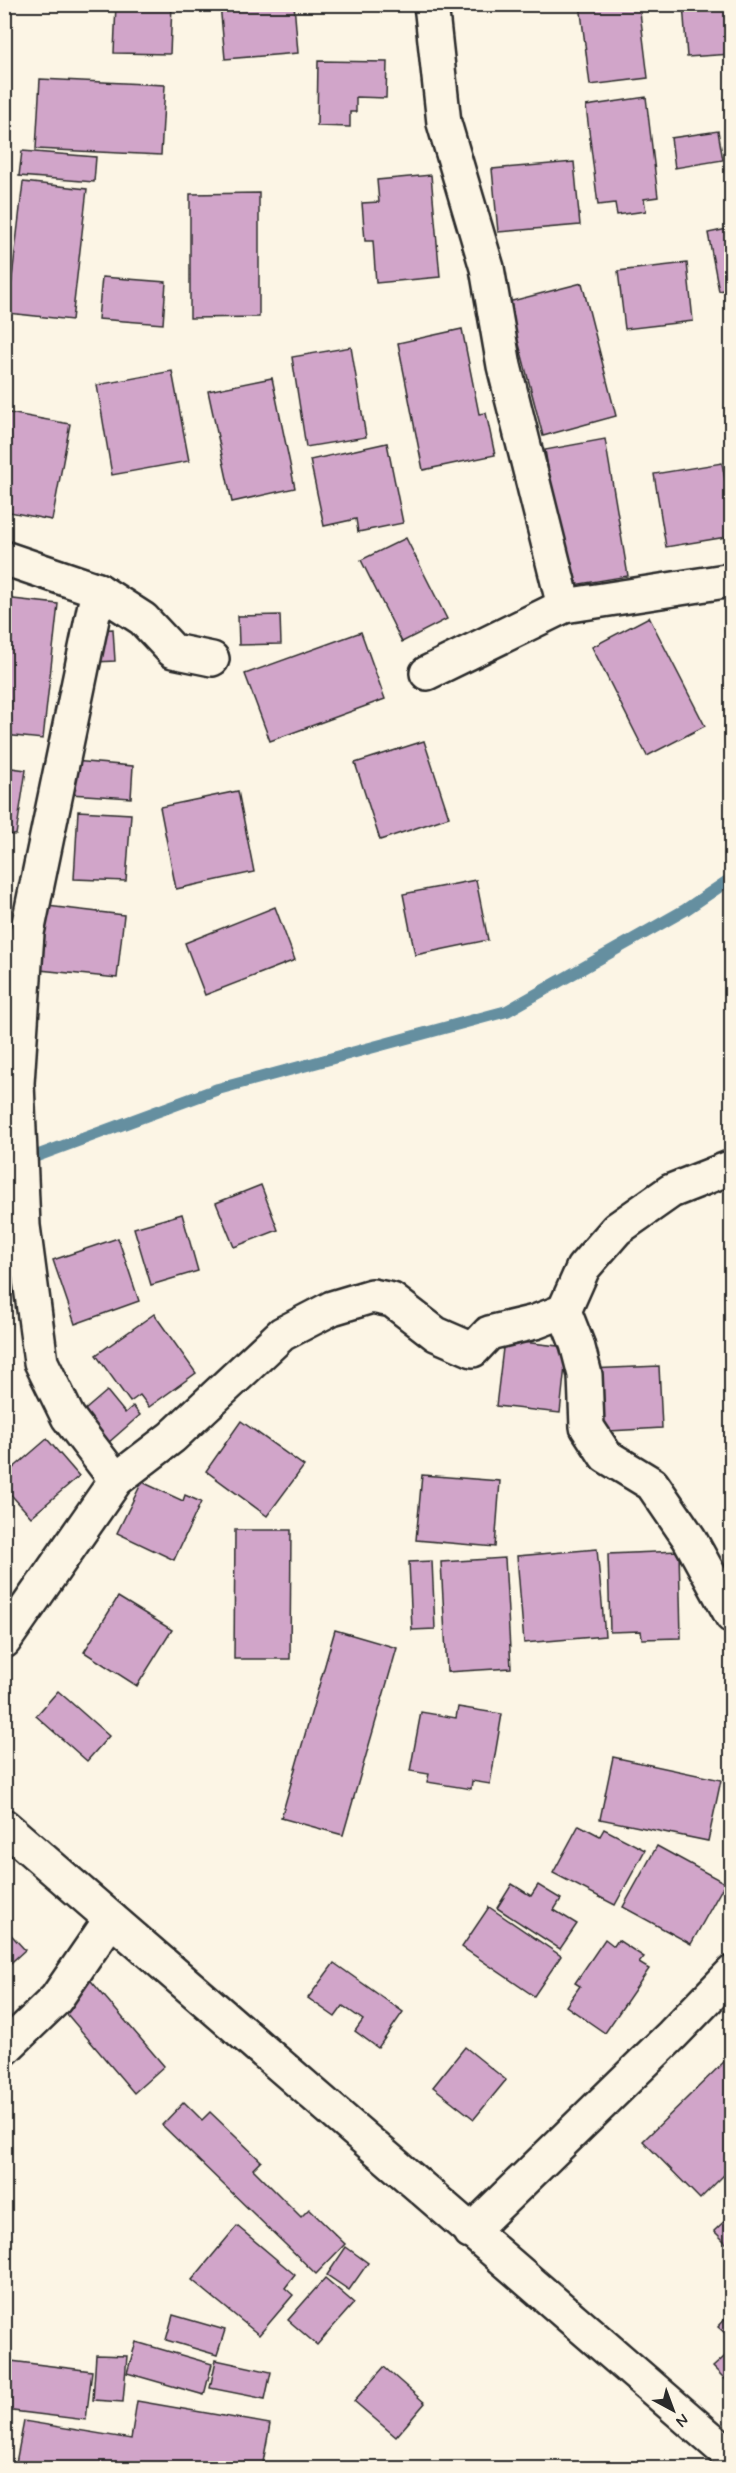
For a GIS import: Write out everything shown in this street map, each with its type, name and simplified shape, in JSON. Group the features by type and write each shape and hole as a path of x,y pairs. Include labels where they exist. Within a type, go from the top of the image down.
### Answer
{"street":[{"path":"431,4 444,123 487,268 504,366 564,606"},
{"path":"4,558 98,590 143,619 173,651 212,659"},
{"path":"428,673 564,606 732,580"},
{"path":"98,590 16,928 17,1083 24,1226 41,1362 68,1417 116,1480"},
{"path":"732,1167 671,1191 617,1229 583,1268 564,1311 577,1344 585,1375 587,1427 606,1456 652,1484 689,1538 732,1616"},
{"path":"4,1641 116,1480 172,1437 282,1334 332,1308 372,1296 392,1300 436,1334 473,1350 489,1333 535,1322 564,1311"},
{"path":"4,1826 732,2457"},
{"path":"4,2049 56,1999 111,1919"},
{"path":"470,2232 672,2036 732,1973"}],"building":[{"path":"116,4 172,4 170,54 114,53"},
{"path":"220,4 294,4 298,53 225,59"},
{"path":"580,4 639,4 648,78 590,85"},
{"path":"683,4 732,4 732,54 687,57"},
{"path":"318,61 387,62 386,98 356,97 356,112 350,112 350,127 317,126"},
{"path":"40,79 165,85 161,155 36,149"},
{"path":"646,97 658,197 644,199 646,211 617,215 615,203 598,205 586,106"},
{"path":"718,131 723,160 675,168 671,138"},
{"path":"22,151 96,157 94,182 19,176"},
{"path":"574,162 580,225 498,232 492,169"},
{"path":"431,175 440,277 376,283 373,241 365,241 362,203 379,202 377,180"},
{"path":"23,182 87,189 72,320 8,313"},
{"path":"259,193 259,317 190,318 190,194"},
{"path":"732,228 732,288 719,291 708,233"},
{"path":"687,263 693,321 625,329 618,271"},
{"path":"102,277 166,282 163,324 98,319"},
{"path":"582,283 616,416 543,436 508,302"},
{"path":"462,329 479,414 486,413 495,455 423,470 398,343"},
{"path":"351,347 366,437 306,447 292,357"},
{"path":"172,371 189,461 112,475 97,385"},
{"path":"272,378 295,488 232,502 208,391"},
{"path":"4,412 70,424 52,520 4,511"},
{"path":"605,439 628,576 568,586 545,450"},
{"path":"387,443 403,523 358,532 356,519 324,526 310,460"},
{"path":"722,463 732,518 732,536 666,547 654,474"},
{"path":"406,538 447,619 402,642 361,560"},
{"path":"4,598 58,604 43,739 4,735"},
{"path":"280,615 281,644 239,645 238,616"},
{"path":"649,617 705,726 647,756 592,647"},
{"path":"113,629 115,661 95,662 93,630"},
{"path":"361,632 385,699 270,741 245,674"},
{"path":"424,741 449,817 380,840 355,763"},
{"path":"73,761 133,766 131,798 70,794"},
{"path":"4,767 26,770 16,835 4,834"},
{"path":"238,791 254,872 176,889 160,807"},
{"path":"78,811 131,814 126,881 74,879"},
{"path":"476,880 488,940 415,955 403,894"},
{"path":"47,906 124,915 117,978 40,970"},
{"path":"275,907 295,960 205,995 185,943"},
{"path":"261,1185 278,1230 234,1247 216,1203"},
{"path":"182,1214 198,1271 151,1285 134,1228"},
{"path":"118,1238 139,1301 75,1324 53,1260"},
{"path":"154,1314 196,1373 149,1407 140,1395 130,1402 96,1355"},
{"path":"504,1340 567,1347 560,1413 496,1406"},
{"path":"659,1366 662,1428 592,1432 589,1369"},
{"path":"107,1391 125,1413 133,1406 140,1415 108,1443 78,1416"},
{"path":"241,1421 304,1466 267,1516 206,1471"},
{"path":"47,1439 79,1476 31,1517 4,1487 4,1476"},
{"path":"422,1475 500,1481 495,1547 416,1540"},
{"path":"142,1482 183,1501 185,1495 201,1502 174,1560 117,1533"},
{"path":"235,1530 291,1530 290,1659 234,1659"},
{"path":"597,1549 605,1636 524,1643 517,1556"},
{"path":"679,1551 681,1638 642,1639 641,1631 610,1632 608,1554"},
{"path":"505,1558 511,1668 447,1672 441,1562"},
{"path":"432,1561 435,1629 412,1630 409,1562"},
{"path":"118,1597 172,1630 137,1686 84,1652"},
{"path":"335,1630 397,1648 343,1835 281,1818"},
{"path":"58,1691 109,1736 87,1761 36,1716"},
{"path":"458,1707 502,1714 490,1784 472,1781 471,1789 427,1782 429,1774 410,1771 421,1712 456,1718"},
{"path":"613,1757 721,1780 708,1841 600,1819"},
{"path":"579,1825 600,1836 604,1829 645,1850 615,1905 553,1873"},
{"path":"657,1846 725,1883 691,1944 623,1907"},
{"path":"512,1884 531,1896 538,1885 561,1899 554,1910 577,1924 560,1949 497,1908"},
{"path":"489,1907 561,1956 534,1996 462,1947"},
{"path":"4,1927 25,1950 4,1969"},
{"path":"605,1939 614,1946 618,1940 644,1957 639,1963 649,1969 605,2033 566,2006 580,1986 575,1983"},
{"path":"334,1963 403,2012 378,2048 355,2031 363,2020 343,2006 335,2017 308,1998"},
{"path":"86,1975 164,2066 134,2093 61,2007"},
{"path":"465,2047 506,2080 474,2119 433,2087"},
{"path":"732,2054 732,2167 700,2199 643,2141"},
{"path":"184,2102 202,2120 210,2112 261,2161 253,2169 301,2217 309,2209 345,2244 316,2274 162,2125"},
{"path":"732,2214 732,2249 714,2231"},
{"path":"237,2226 295,2275 285,2288 293,2295 259,2335 192,2280"},
{"path":"346,2247 368,2263 349,2290 327,2275"},
{"path":"325,2278 354,2303 317,2345 288,2320"},
{"path":"732,2312 732,2339 718,2327"},
{"path":"173,2315 225,2330 217,2355 166,2340"},
{"path":"136,2342 212,2364 204,2395 127,2373"},
{"path":"732,2350 732,2386 713,2367"},
{"path":"96,2355 127,2356 123,2402 93,2400"},
{"path":"216,2360 271,2372 265,2399 210,2388"},
{"path":"11,2361 92,2371 86,2420 5,2410"},
{"path":"384,2367 425,2403 396,2437 354,2401"},
{"path":"137,2401 270,2424 262,2468 15,2468 24,2421 131,2439"}],"waterway":[{"path":"23,1161 218,1089 507,1011 685,910 732,878"}]}
